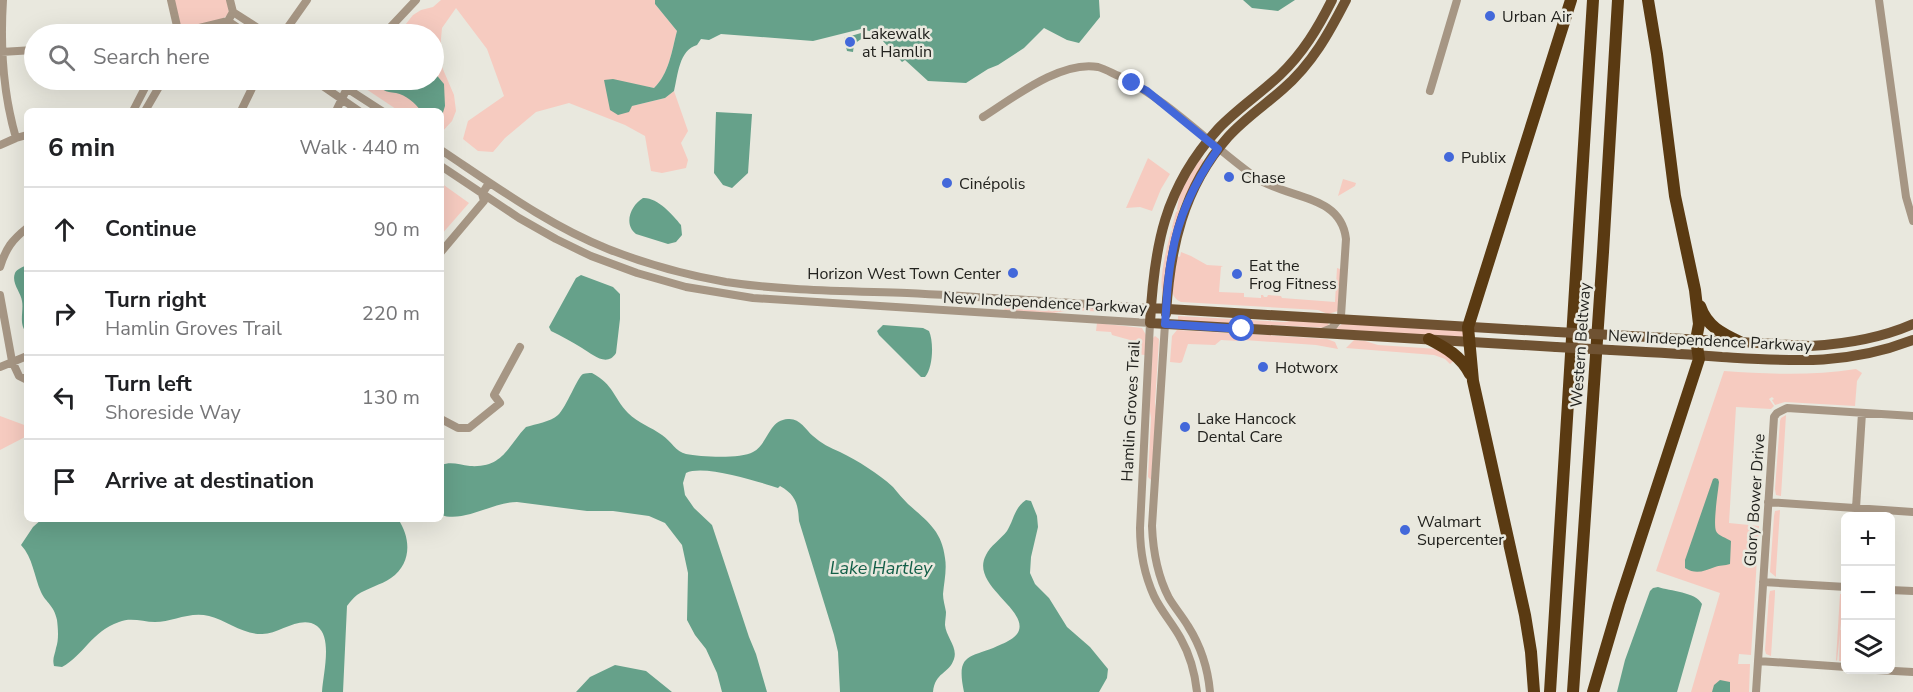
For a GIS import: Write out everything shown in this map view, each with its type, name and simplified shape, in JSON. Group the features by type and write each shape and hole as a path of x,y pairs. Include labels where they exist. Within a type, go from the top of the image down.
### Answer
{"highway":[{"path":"1534,692 1525,615 1473,381 1468,327 1571,0"},
{"name":"Western Beltway","path":"1550,692 1593,0"},
{"name":"Western Beltway","path":"1573,692 1618,0"},
{"path":"1593,692 1619,604 1699,364 1696,340 1699,324 1695,290 1675,196 1648,0"},
{"path":"1695,290 1702,312 1710,325 1742,343"},
{"path":"1428,339 1455,354 1473,381"}],"main road":[{"name":"Hamlin Groves Trail","path":"1150,323 1154,267 1163,226 1184,176 1208,141 1297,57 1312,38 1332,0"},
{"name":"Hamlin Groves Trail","path":"1165,324 1170,264 1178,231 1195,188 1229,135 1285,88 1304,68 1323,44 1346,0"},
{"name":"New Independence Parkway","path":"1151,308 1810,346 1866,339 1913,324"},
{"name":"New Independence Parkway","path":"1150,323 1809,361 1847,358 1878,352 1913,340"}],"street":[{"path":"3,0 0,29 1,52 5,94 16,138"},
{"path":"171,0 177,24"},
{"path":"230,0 233,12 252,24"},
{"path":"290,24 307,0"},
{"path":"393,24 416,0"},
{"path":"1430,91 1457,0"},
{"path":"1879,0 1906,197 1913,221"},
{"path":"218,24 228,21 233,12"},
{"path":"228,21 232,24"},
{"path":"1,52 24,51"},
{"path":"983,117 1039,82 1065,69 1097,67 1147,91 1260,180 1329,207 1342,223 1346,239 1340,319 1332,328 1317,333"},
{"path":"135,108 144,90"},
{"path":"146,108 156,90"},
{"path":"242,108 251,90"},
{"path":"329,90 355,108"},
{"path":"338,108 346,90"},
{"path":"350,90 377,108"},
{"path":"0,145 24,136"},
{"name":"New Independence Parkway","path":"444,152 532,211 607,248 641,261 689,274 726,282 812,290 1151,308"},
{"name":"New Independence Parkway","path":"444,168 519,219 591,256 637,273 686,287 724,294 897,308 1150,323"},
{"path":"444,248 484,201 482,194 489,183"},
{"path":"0,267 2,253 14,238 24,230"},
{"path":"0,294 12,361 19,376 24,378"},
{"name":"Hamlin Groves Trail","path":"1150,323 1140,541 1148,582 1161,609 1186,650 1193,669 1197,692"},
{"name":"Hamlin Groves Trail","path":"1165,324 1153,546 1158,569 1170,600 1188,625 1199,648 1206,666 1210,692"},
{"path":"444,421 458,428 469,428 500,403 494,395 520,347"},
{"path":"0,367 24,357"},
{"name":"Glory Bower Drive","path":"1756,692 1773,422 1777,412 1787,408 1913,416"},
{"path":"1856,508 1862,413"},
{"path":"1141,499 1154,499"},
{"path":"1768,502 1913,512"},
{"path":"1763,582 1841,587"},
{"path":"1895,590 1913,591"},
{"path":"1758,662 1841,667"},
{"path":"1895,671 1913,672"}],"shaded area":[{"path":"173,0 227,0 229,13 226,17 206,24 180,24"},
{"path":"441,0 655,0 655,4 677,31 663,76 654,88 637,85 632,106 665,98 674,91 688,131 681,143 688,160 686,168 662,173 651,171 645,136 625,125 569,103 536,112 505,138 493,152 478,151 463,139 468,121 504,96 487,49 456,8 444,25 406,24 413,15 433,7"},
{"path":"444,72 454,95 456,111 452,121 444,130 444,108 394,108 368,90 444,90"},
{"path":"1148,158 1170,174 1152,211 1140,207 1126,208"},
{"path":"1200,159 1202,159 1199,163 1203,159 1203,161 1180,207 1163,295 1164,263 1178,211 1180,192"},
{"path":"1343,179 1356,183 1355,186 1338,196"},
{"path":"444,185 469,203 444,232"},
{"path":"1181,252 1207,265 1223,266 1221,267 1219,292 1244,293 1244,297 1261,298 1261,295 1267,297 1268,295 1335,302 1337,268 1340,269 1342,271 1338,311 1328,314 1318,310 1181,302 1176,299 1172,288 1177,256 1180,257"},
{"path":"1072,307 1137,312 1136,314 1073,310 1046,314 1004,310 1005,308 1045,311"},
{"path":"1178,316 1284,322 1298,320 1328,323 1329,325 1327,328 1274,325 1261,327 1178,320"},
{"path":"1097,323 1142,328 1146,335 1145,355 1132,354 1133,345 1130,340 1112,335 1111,332 1096,331"},
{"path":"1343,323 1460,330 1466,333 1462,338 1333,331"},
{"path":"1177,330 1229,333 1235,335 1238,341 1221,340 1215,345 1188,344 1182,362 1170,362 1172,336"},
{"path":"1252,334 1327,339 1335,342 1338,349 1316,345 1244,340"},
{"path":"1155,336 1159,339 1155,403 1157,418 1151,480 1148,477 1151,418 1149,405 1153,338"},
{"path":"1354,340 1378,345 1438,349 1456,359 1450,364 1445,359 1434,355 1346,348"},
{"path":"1856,369 1862,373 1857,381 1855,406 1785,402 1775,405 1772,397 1769,399 1774,406 1771,409 1736,407 1729,523 1759,526 1751,655 1739,654 1738,664 1750,664 1749,692 1691,692 1720,593 1656,571 1724,371 1790,374"},
{"path":"1786,415 1781,496 1776,495 1775,489 1780,421"},
{"path":"0,416 24,425 24,438 0,450"},
{"path":"1780,510 1776,577 1770,572 1774,516 1775,511"},
{"path":"1775,590 1771,656 1766,654 1765,650 1769,596 1770,591"},
{"path":"1840,594 1841,594 1841,623 1836,660"},
{"path":"1840,630 1841,661 1839,661"}],"water":[{"path":"655,0 1099,0 1100,17 1079,43 1067,40 1044,28 1024,48 966,83 928,81 905,60 902,62 882,40 884,37 881,34 861,29 813,41 721,34 709,40 701,39 697,45 686,52 680,64 674,91 665,98 632,106 629,112 618,115 610,110 604,80 613,79 654,88 663,76 669,61 677,31 655,4"},
{"path":"1243,0 1295,0 1278,11 1252,8"},
{"name":"Lakewalk at Hamlin","path":"861,33 864,37 854,44 853,52 847,51 844,38"},
{"path":"444,84 445,106 444,109 418,108 407,97 384,90 444,90"},
{"path":"716,112 752,114 748,173 732,188 723,185 714,173"},
{"path":"643,198 659,203 681,225 682,235 676,242 668,244 636,234 632,230 630,215 635,205"},
{"path":"24,266 24,330 22,301 14,277 17,270"},
{"path":"581,275 613,287 620,294 616,353 608,359 604,360 595,356 551,331 549,327 576,278"},
{"path":"883,325 923,328 929,331 932,355 930,368 925,377 921,377 879,335 877,331"},
{"name":"Lake Hartley","path":"592,373 605,382 632,416 662,435 682,453 721,457 747,454 758,449 772,428 781,420 792,419 799,422 822,443 868,468 893,487 933,527 941,541 945,558 943,594 946,612 945,625 955,655 952,664 936,681 933,692 840,692 838,652 799,521 797,505 790,493 780,486 778,488 732,475 705,471 686,473 683,483 685,495 694,508 712,525 767,692 722,692 717,673 706,649 687,620 688,573 682,545 665,523 649,516 517,502 459,516 444,516 444,464 481,466 497,460 526,427 558,415 584,374"},
{"path":"1715,478 1719,482 1715,527 1719,534 1731,541 1730,564 1696,572 1685,568 1685,560"},
{"path":"1026,500 1031,501 1037,516 1038,527 1030,573 1035,584 1049,598 1067,627 1090,647 1108,669 1107,678 1099,692 964,692 962,669 964,662 974,655 1006,642 1017,634 1020,625 1017,616 986,577 983,566 986,555 1007,531 1017,510"},
{"path":"39,522 400,522 405,534 407,550 406,558 398,572 391,578 357,595 347,606 343,692 322,692 326,657 325,639 317,626 304,622 261,634 247,632 202,615 161,622 124,621 109,626 94,637 70,662 62,667 54,666 53,659 58,638 56,615 41,592 31,561 21,545"},
{"path":"1658,587 1689,594 1702,604 1677,692 1617,692 1625,660 1650,591"},
{"path":"615,665 646,671 672,692 576,692 590,677"},
{"path":"1720,680 1730,682 1730,692 1712,692 1714,685"}],"place":[{"name":"Urban Air","path":"1490,16"},
{"name":"Lakewalk at Hamlin","path":"850,42"},
{"name":"Publix","path":"1449,157"},
{"name":"Chase","path":"1229,177"},
{"name":"Cinépolis","path":"947,183"},
{"name":"Horizon West Town Center","path":"1013,273"},
{"name":"Eat the Frog Fitness","path":"1237,274"},
{"name":"Hotworx","path":"1263,367"},
{"name":"Lake Hancock Dental Care","path":"1185,427"},
{"name":"Walmart Supercenter","path":"1405,530"}],"route":[{"path":"1132,83 1147,91 1218,149 1195,188 1182,216 1174,242 1168,276 1165,324 1242,329"}]}
